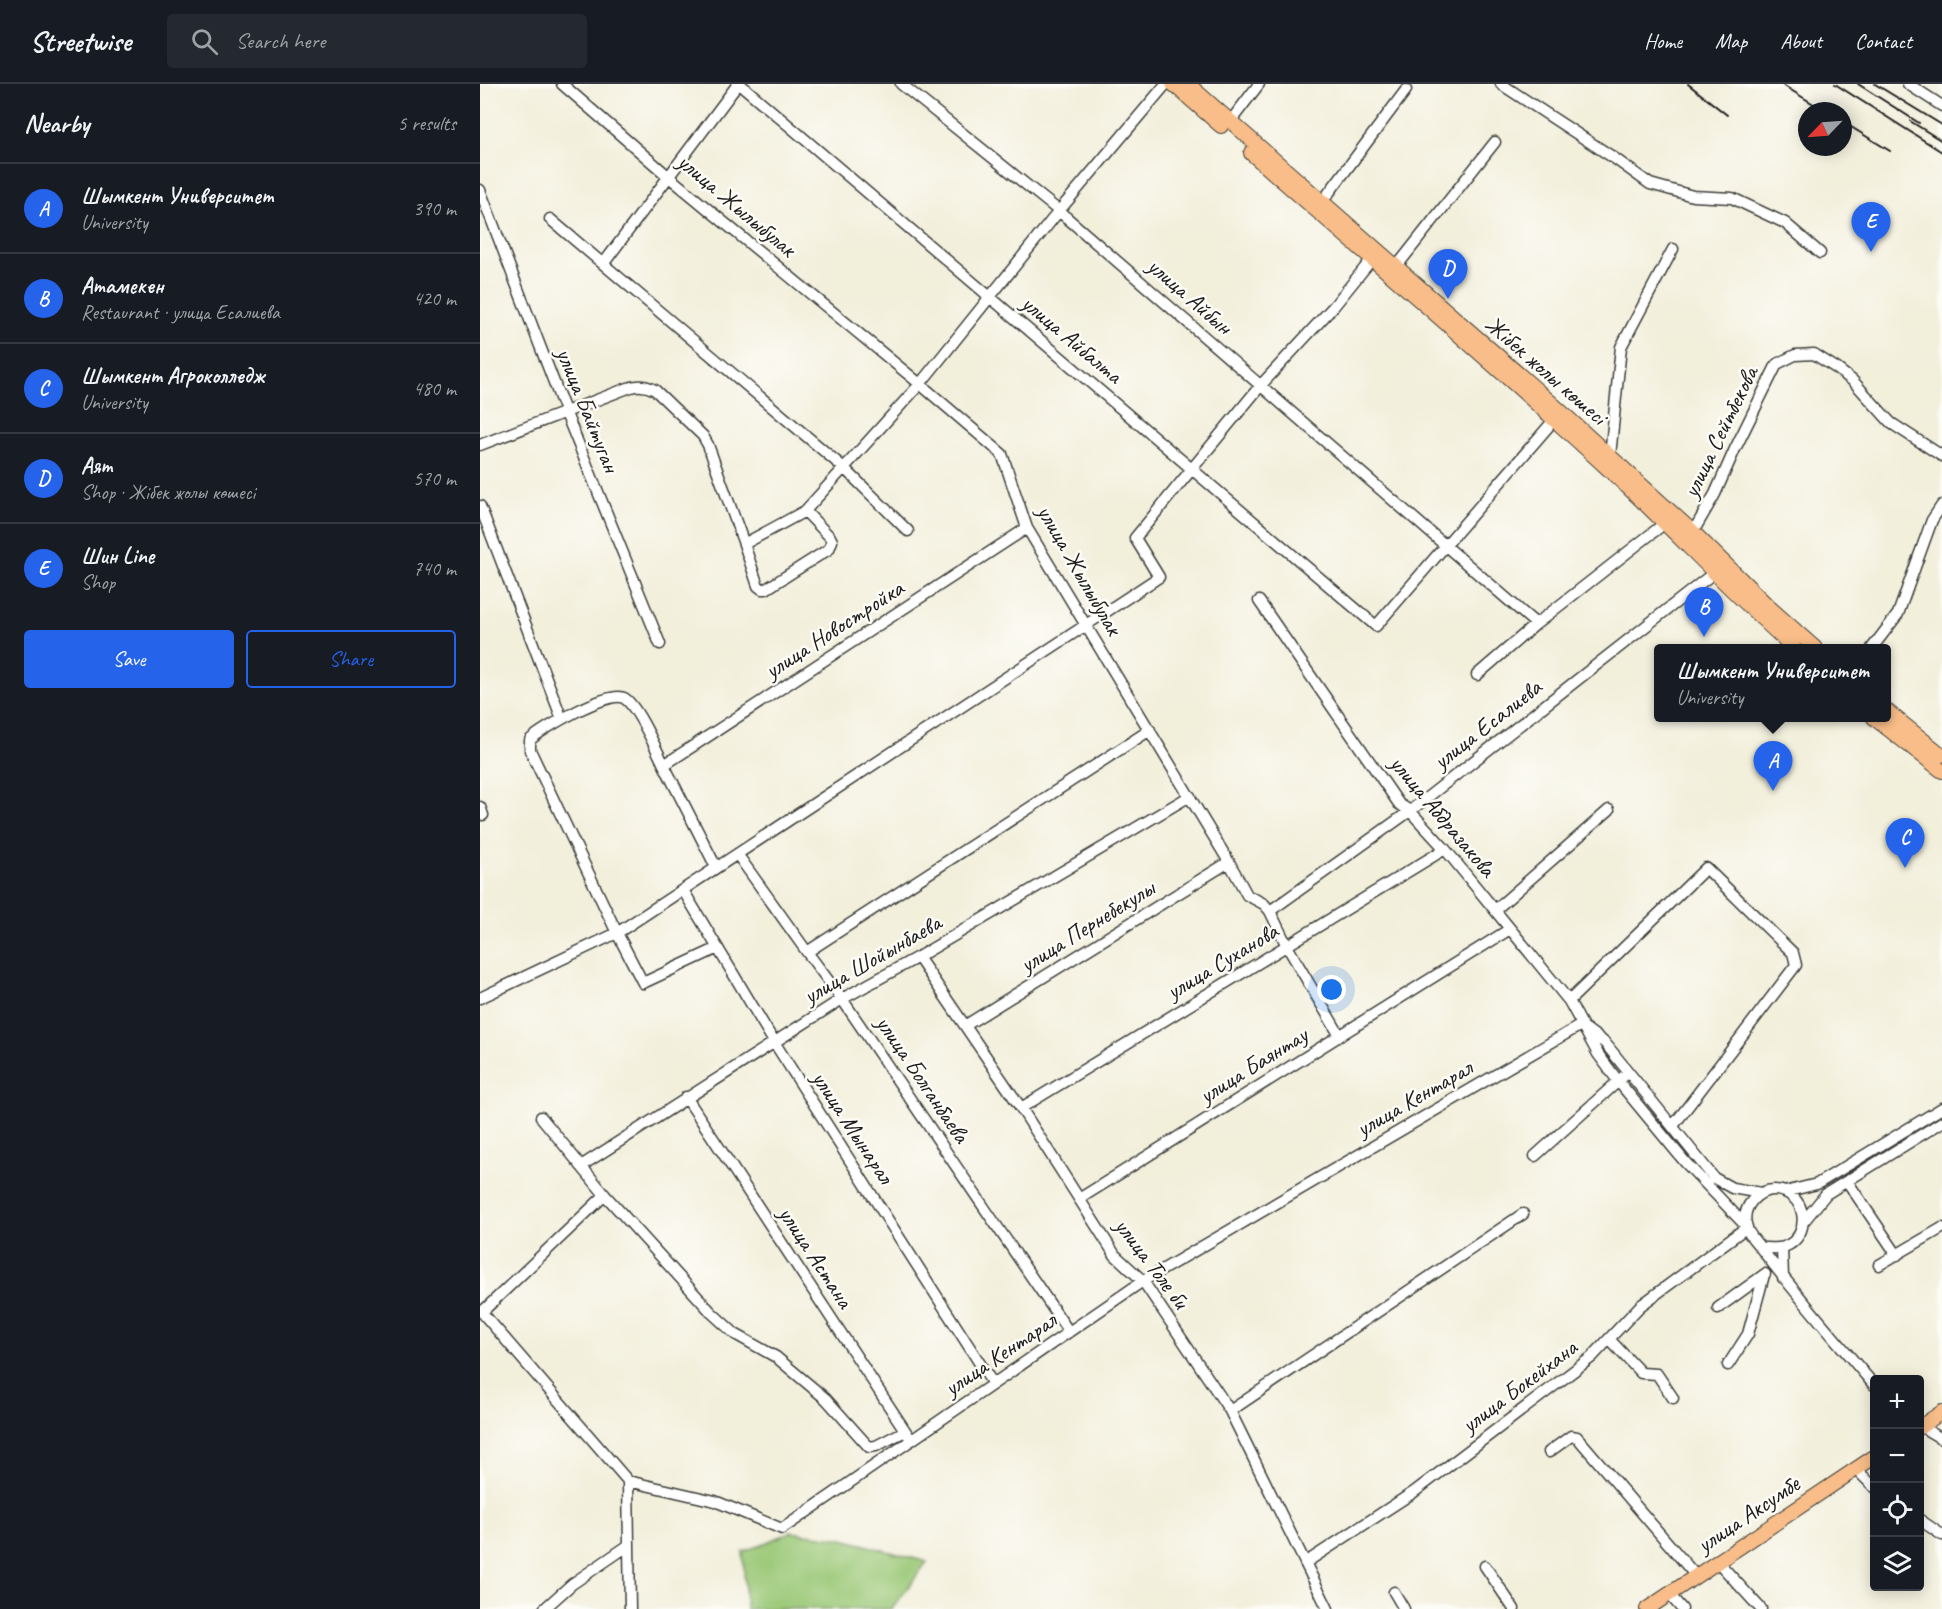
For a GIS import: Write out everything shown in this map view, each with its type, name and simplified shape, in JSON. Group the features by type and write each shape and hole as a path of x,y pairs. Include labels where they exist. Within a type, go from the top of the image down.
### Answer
{"main road":[{"name":"Жібек жолы көшесі","path":"1173,84 1554,420 1665,523 1769,607 1811,644"},
{"name":"Жібек жолы көшесі","path":"1188,84 1397,266 1693,532 1770,627 1789,644"},
{"path":"1891,714 1942,756"},
{"path":"1880,722 1942,771"},
{"path":"1924,1424 1942,1412"},
{"name":"улица Аксумбе","path":"1647,1609 1870,1460"}],"street":[{"name":"улица Жылыбулак","path":"562,84 669,177 1002,454 1027,528 1190,796 1247,895 1264,904 1270,911 1287,946 1340,1036"},
{"path":"604,263 739,84"},
{"name":"улица Айбалта","path":"739,84 1376,626 1446,546"},
{"name":"улица Айбын","path":"901,84 1059,211 1536,624"},
{"path":"744,544 805,511 920,384 1059,211 1166,84"},
{"path":"1230,122 1259,84"},
{"path":"1501,84 1650,184 1693,196 1732,198 1785,223 1820,253"},
{"path":"1908,84 1942,106"},
{"path":"1322,202 1406,90"},
{"path":"1397,266 1495,142"},
{"name":"улица Байтуган","path":"480,190 565,411 660,644"},
{"path":"550,219 844,468 908,531"},
{"path":"1610,456 1621,347 1673,249"},
{"path":"480,998 617,933 1159,577 1135,538 1261,385 1334,306 1372,259"},
{"name":"улица Сейтбекова","path":"1693,532 1715,494 1777,364 1795,354 1815,354 1852,381 1891,423 1942,456"},
{"path":"480,446 634,386 649,387 655,390 703,436 758,586 762,589 766,589 832,545 830,537 805,511"},
{"path":"1446,546 1554,420"},
{"path":"1875,644 1898,614 1932,520 1942,505"},
{"path":"480,506 562,719"},
{"path":"1477,675 1536,624 1665,523"},
{"name":"улица Новостройка","path":"664,765 1027,528"},
{"name":"улица Есалиева","path":"1270,911 1410,810 1720,568"},
{"name":"улица Абдразакова","path":"1259,600 1399,804 1410,810 1445,849 1569,1001 1598,1054 1618,1081 1685,1162 1747,1227"},
{"path":"716,867 656,748 630,703 623,697 611,697 562,719 538,732 530,740 530,750 643,983 718,948"},
{"path":"807,952 1150,730"},
{"name":"улица Шойынбаева","path":"581,1166 842,999 918,957 1190,796"},
{"path":"1495,910 1610,810"},
{"name":"улица Суханова","path":"1021,1108 1445,849"},
{"name":"улица Болганбаева","path":"737,854 842,999 1069,1332"},
{"name":"улица Пернебекулы","path":"966,1026 1229,862"},
{"path":"1569,1001 1706,867 1794,953 1796,965 1673,1126"},
{"name":"улица Мынарал","path":"683,890 774,1042 993,1384"},
{"name":"улица Баянтау","path":"1079,1199 1510,929"},
{"name":"улица Толе би","path":"918,957 1021,1108 1115,1255 1143,1281 1230,1411 1328,1609"},
{"name":"улица Абдразакова","path":"1581,1025 1605,1043 1714,1178 1732,1188 1761,1193"},
{"name":"улица Кентарал","path":"628,1481 715,1502 782,1529 908,1436 993,1384 1143,1281 1581,1025"},
{"path":"1535,1156 1629,1071"},
{"name":"улица Астана","path":"686,1097 908,1436"},
{"path":"1785,1192 1817,1184 1942,1108"},
{"path":"541,1117 605,1195 712,1313 735,1334 776,1358 826,1399 869,1447 908,1436"},
{"path":"1804,1221 1826,1194 1942,1122"},
{"path":"1847,1180 1897,1255"},
{"path":"1761,1248 1782,1248 1793,1242 1801,1233 1804,1221 1802,1209 1795,1198 1785,1192 1773,1190 1761,1193 1752,1201 1746,1212 1750,1235 1783,1278 1870,1379"},
{"path":"605,1195 481,1311 628,1481 630,1609"},
{"path":"1230,1411 1523,1214"},
{"name":"улица Бокейхана","path":"1305,1563 1422,1486 1592,1357 1640,1306 1747,1227"},
{"path":"1879,1265 1942,1228"},
{"path":"1782,1248 1783,1278"},
{"path":"1718,1308 1775,1267"},
{"path":"1728,1365 1748,1334 1764,1275"},
{"path":"1609,1339 1641,1373 1657,1374 1673,1398"},
{"path":"1924,1429 1942,1439"},
{"path":"1550,1452 1572,1436 1577,1437 1696,1576"},
{"path":"1856,1469 1871,1483"},
{"path":"1924,1523 1942,1535"},
{"path":"544,1609 572,1584 629,1545"},
{"path":"1718,1562 1761,1609"},
{"path":"1485,1566 1514,1609"},
{"path":"1394,1592 1404,1609"},
{"path":"1669,1594 1682,1609"}],"green space":[{"path":"791,1532 843,1539 927,1562 892,1609 746,1609 743,1552"}],"railway":[{"path":"1688,84 1727,115"},
{"path":"1781,84 1810,102"},
{"path":"1835,84 1942,152"},
{"path":"1858,84 1919,123"},
{"path":"1875,84 1942,125"},
{"path":"1910,121 1942,141"},
{"path":"1852,128 1890,151"}],"place":[{"name":"Шин Line","path":"1871,252"},
{"name":"Аят","path":"1448,299"},
{"name":"Атамекен","path":"1704,637"},
{"name":"Шымкент Университет","path":"1773,791"},
{"name":"Шымкент Агроколледж","path":"1905,868"}]}
